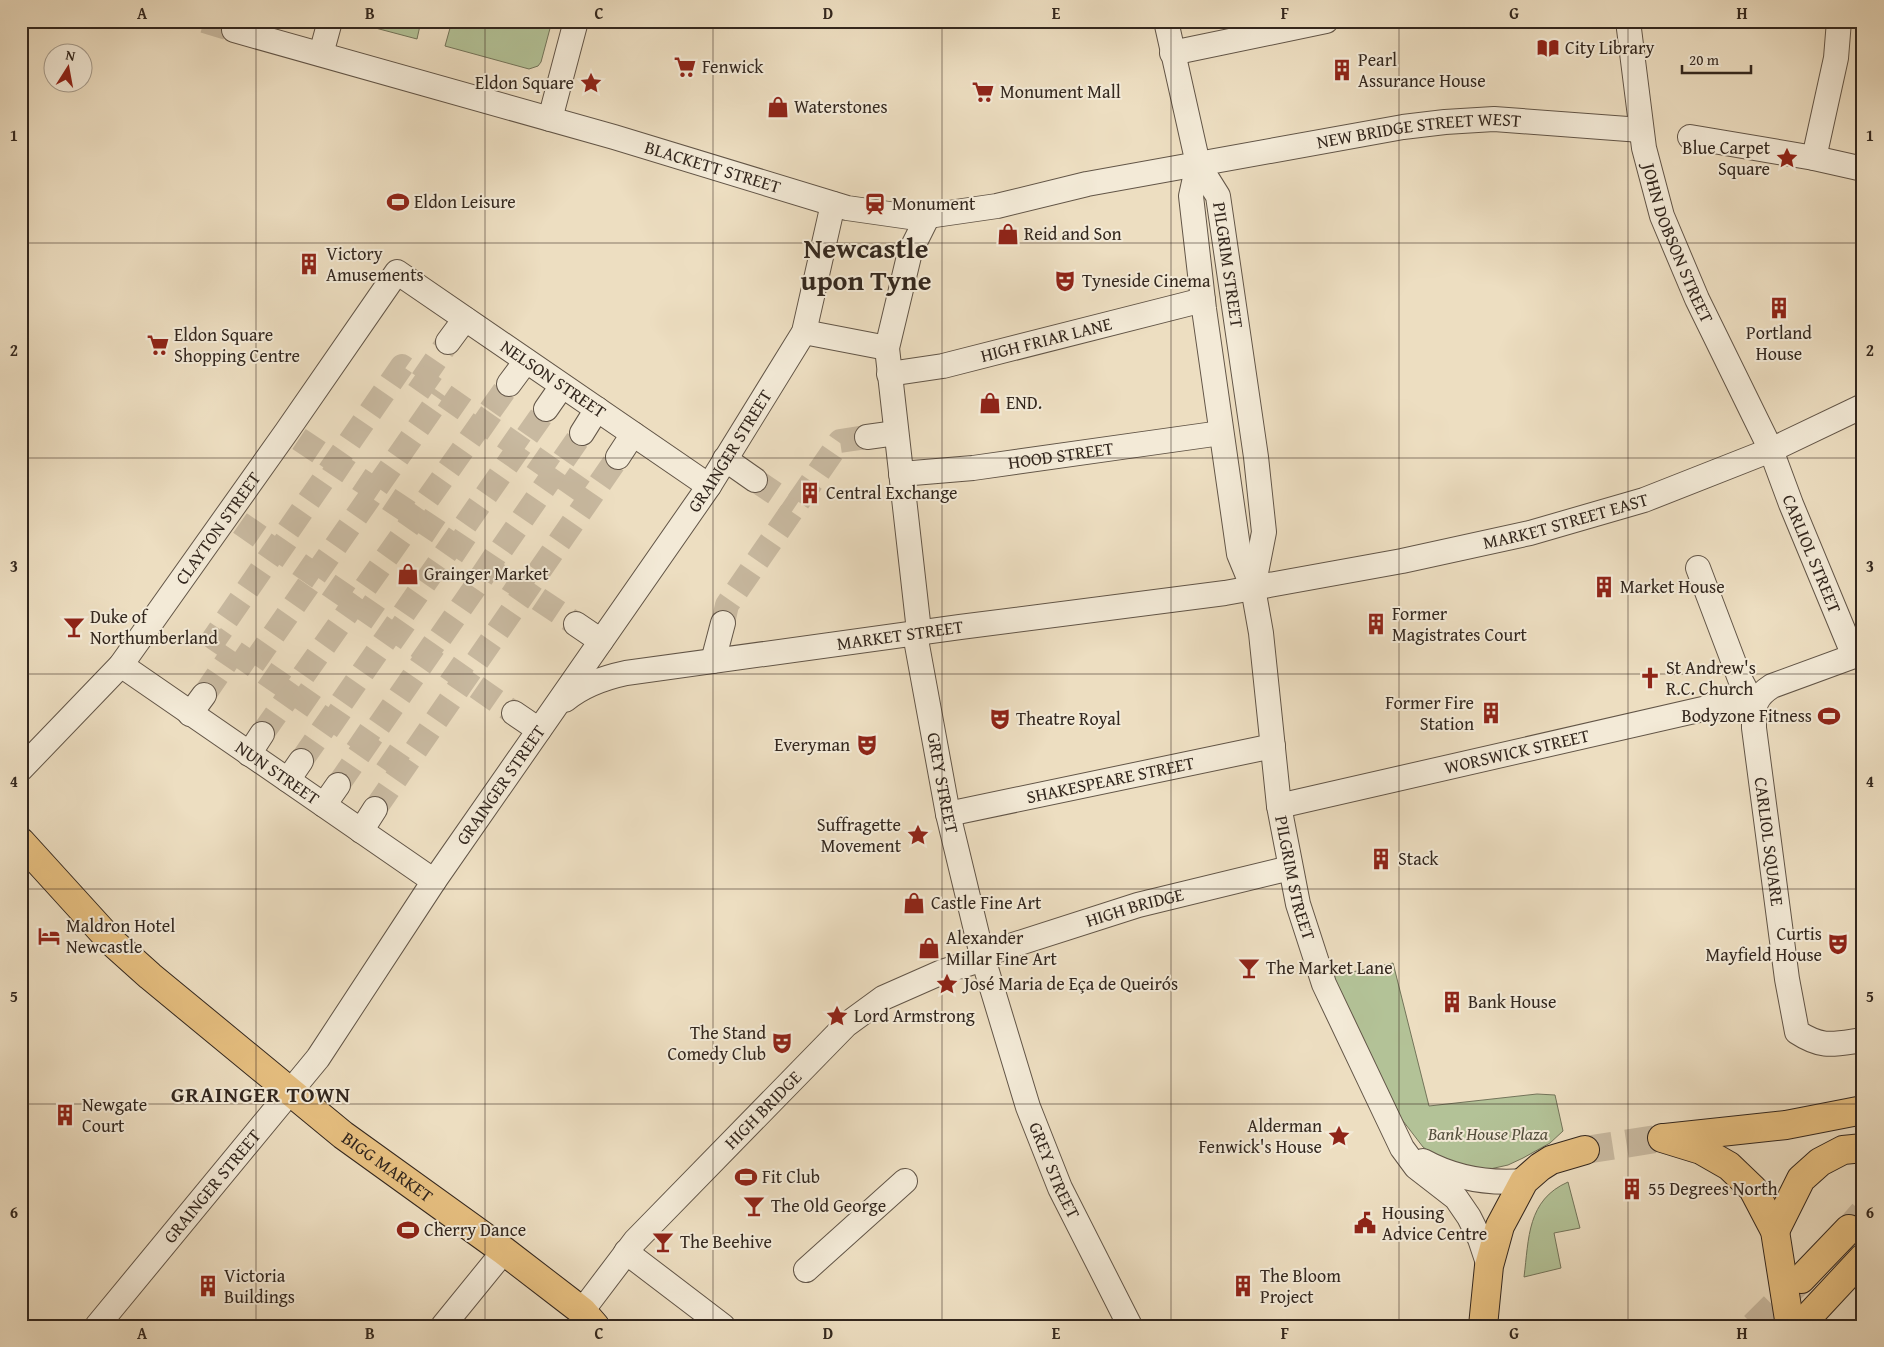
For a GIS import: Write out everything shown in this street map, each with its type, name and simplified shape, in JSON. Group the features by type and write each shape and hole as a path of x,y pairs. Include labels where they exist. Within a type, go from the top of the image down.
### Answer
{"main road":[{"name":"BIGG MARKET","path":"21,842 111,941 290,1093 343,1135 504,1251 589,1318"},
{"path":"1863,1110 1786,1125 1660,1138 1701,1150 1729,1166 1753,1189 1775,1230 1799,1321 1863,1258"},
{"path":"1775,1230 1801,1179 1820,1162 1843,1150 1863,1148"},
{"path":"1483,1326 1489,1266 1500,1226 1524,1182 1551,1160 1585,1150"},
{"path":"1802,1279 1848,1229"}],"street":[{"path":"320,54 330,21"},
{"path":"550,119 576,21"},
{"path":"1166,21 1198,164"},
{"path":"1172,53 1326,21"},
{"name":"JOHN DOBSON STREET","path":"1628,21 1641,130 1662,216 1697,299 1771,450"},
{"path":"1814,158 1836,58 1839,21"},
{"name":"BLACKETT STREET","path":"234,30 550,119 833,204 876,213 928,216 997,206 1087,184 1198,164"},
{"name":"NEW BRIDGE STREET WEST","path":"1198,164 1403,127 1475,119 1641,130"},
{"path":"1690,137 1814,158 1863,169"},
{"name":"PILGRIM STREET","path":"1198,164 1191,196 1203,300 1239,554 1253,588 1261,633 1279,806 1298,904 1324,984 1402,1148 1416,1167 1456,1198 1469,1217 1480,1239 1489,1266"},
{"name":"PILGRIM STREET","path":"1198,164 1218,196 1256,458 1264,532 1253,588"},
{"name":"GRAINGER STREET","path":"97,1326 318,1058 434,882 709,486 804,332 833,204"},
{"name":"GREY STREET","path":"928,216 910,252 887,348 919,633 917,645 948,814 982,957 1028,1107 1060,1188 1130,1326"},
{"name":"NELSON STREET","path":"396,272 709,486"},
{"name":"CLAYTON STREET","path":"21,769 120,665 233,519 293,435 396,272"},
{"name":"HIGH FRIAR LANE","path":"890,374 943,366 1203,300"},
{"path":"448,342 465,319"},
{"path":"804,332 887,348"},
{"path":"509,384 526,361"},
{"path":"546,409 562,386"},
{"name":"MARKET STREET EAST","path":"1253,588 1402,561 1530,533 1644,500 1771,450 1863,406"},
{"path":"582,433 597,409"},
{"path":"868,437 896,433"},
{"name":"HOOD STREET","path":"901,474 955,470 1221,433"},
{"path":"618,457 633,434"},
{"name":"CARLIOL STREET","path":"1771,450 1791,504 1859,655"},
{"path":"725,459 755,480"},
{"path":"1698,568 1740,679 1754,706"},
{"name":"MARKET STREET","path":"556,707 578,690 606,678 654,669 1253,588"},
{"path":"713,661 723,623"},
{"path":"576,624 601,642"},
{"path":"1754,706 1761,693 1772,686 1859,655"},
{"name":"NUN STREET","path":"120,665 434,882"},
{"path":"190,714 204,695"},
{"name":"WORSWICK STREET","path":"1279,806 1716,706 1754,706"},
{"name":"CARLIOL SQUARE","path":"1754,706 1755,738 1787,979 1797,1032 1812,1041 1830,1045 1863,1040"},
{"path":"514,713 539,730"},
{"path":"249,754 262,734"},
{"name":"SHAKESPEARE STREET","path":"948,814 1273,746"},
{"path":"288,780 301,760"},
{"path":"324,805 338,785"},
{"path":"361,831 375,809"},
{"name":"HIGH BRIDGE","path":"589,1318 626,1252 635,1241 846,1025 883,998 982,957 1138,905 1290,868"},
{"path":"1402,1148 1440,1170 1479,1180 1524,1182"},
{"path":"806,1270 905,1181"},
{"path":"443,1326 504,1251"},
{"path":"626,1252 723,1326"}],"green space":[{"path":"349,21 421,21 417,39"},
{"path":"452,21 552,21 541,62 538,66 529,69 445,46"},
{"name":"Bank House Plaza","path":"1393,963 1429,1106 1537,1094 1555,1095 1563,1131 1550,1143 1523,1158 1508,1165 1490,1169 1472,1170 1434,1155 1423,1147 1400,1117 1325,978"},
{"path":"1568,1182 1580,1228 1554,1233 1561,1268 1524,1277 1529,1235 1537,1210 1545,1199"}],"tunnel":[{"path":"204,21 234,30"},
{"path":"422,380 448,342"},
{"path":"403,768 214,638 402,366 591,497"},
{"path":"262,734 509,384"},
{"path":"253,664 442,394"},
{"path":"301,761 546,409"},
{"path":"338,785 582,433"},
{"path":"723,623 727,605 840,441 867,437"},
{"path":"299,439 576,624"},
{"path":"375,809 618,457"},
{"path":"755,480 795,507"},
{"path":"240,523 514,713"},
{"path":"204,695 234,651"},
{"path":"1585,1150 1656,1139"},
{"path":"1849,1229 1863,1213"},
{"path":"1754,1326 1799,1281"}],"place":[{"name":"City Library","path":"1548,48"},
{"name":"Fenwick","path":"685,67"},
{"name":"Pearl Assurance House","path":"1342,70"},
{"name":"Eldon Square","path":"591,83"},
{"name":"Monument Mall","path":"983,92"},
{"name":"Waterstones","path":"778,107"},
{"name":"Blue Carpet Square","path":"1787,158"},
{"name":"Eldon Leisure","path":"398,202"},
{"name":"Monument","path":"875,204"},
{"name":"Reid and Son","path":"1008,234"},
{"name":"Victory Amusements","path":"309,264"},
{"name":"Tyneside Cinema","path":"1065,281"},
{"name":"Portland House","path":"1779,308"},
{"name":"Eldon Square Shopping Centre","path":"158,345"},
{"name":"END.","path":"990,403"},
{"name":"Central Exchange","path":"810,493"},
{"name":"Grainger Market","path":"408,574"},
{"name":"Market House","path":"1604,587"},
{"name":"Former Magistrates Court","path":"1376,624"},
{"name":"Duke of Northumberland","path":"74,627"},
{"name":"St Andrew's R.C. Church","path":"1650,678"},
{"name":"Former Fire Station","path":"1491,713"},
{"name":"Bodyzone Fitness","path":"1829,716"},
{"name":"Theatre Royal","path":"1000,719"},
{"name":"Everyman","path":"867,745"},
{"name":"Suffragette Movement","path":"918,835"},
{"name":"Stack","path":"1381,859"},
{"name":"Castle Fine Art","path":"914,903"},
{"name":"Maldron Hotel Newcastle","path":"49,936"},
{"name":"Curtis Mayfield House","path":"1838,944"},
{"name":"Alexander Millar Fine Art","path":"929,948"},
{"name":"The Market Lane","path":"1249,968"},
{"name":"José Maria de Eça de Queirós","path":"947,984"},
{"name":"Bank House","path":"1452,1002"},
{"name":"Lord Armstrong","path":"837,1016"},
{"name":"The Stand Comedy Club","path":"782,1043"},
{"name":"Newgate Court","path":"65,1115"},
{"name":"Alderman Fenwick's House","path":"1339,1136"},
{"name":"Fit Club","path":"746,1177"},
{"name":"55 Degrees North","path":"1632,1189"},
{"name":"The Old George","path":"754,1206"},
{"name":"Housing Advice Centre","path":"1365,1223"},
{"name":"Cherry Dance","path":"408,1230"},
{"name":"The Beehive","path":"663,1242"},
{"name":"Victoria Buildings","path":"208,1286"},
{"name":"The Bloom Project","path":"1243,1286"}],"district":[{"name":"Newcastle upon Tyne","path":"866,264"},
{"name":"GRAINGER TOWN","path":"261,1094"}]}
